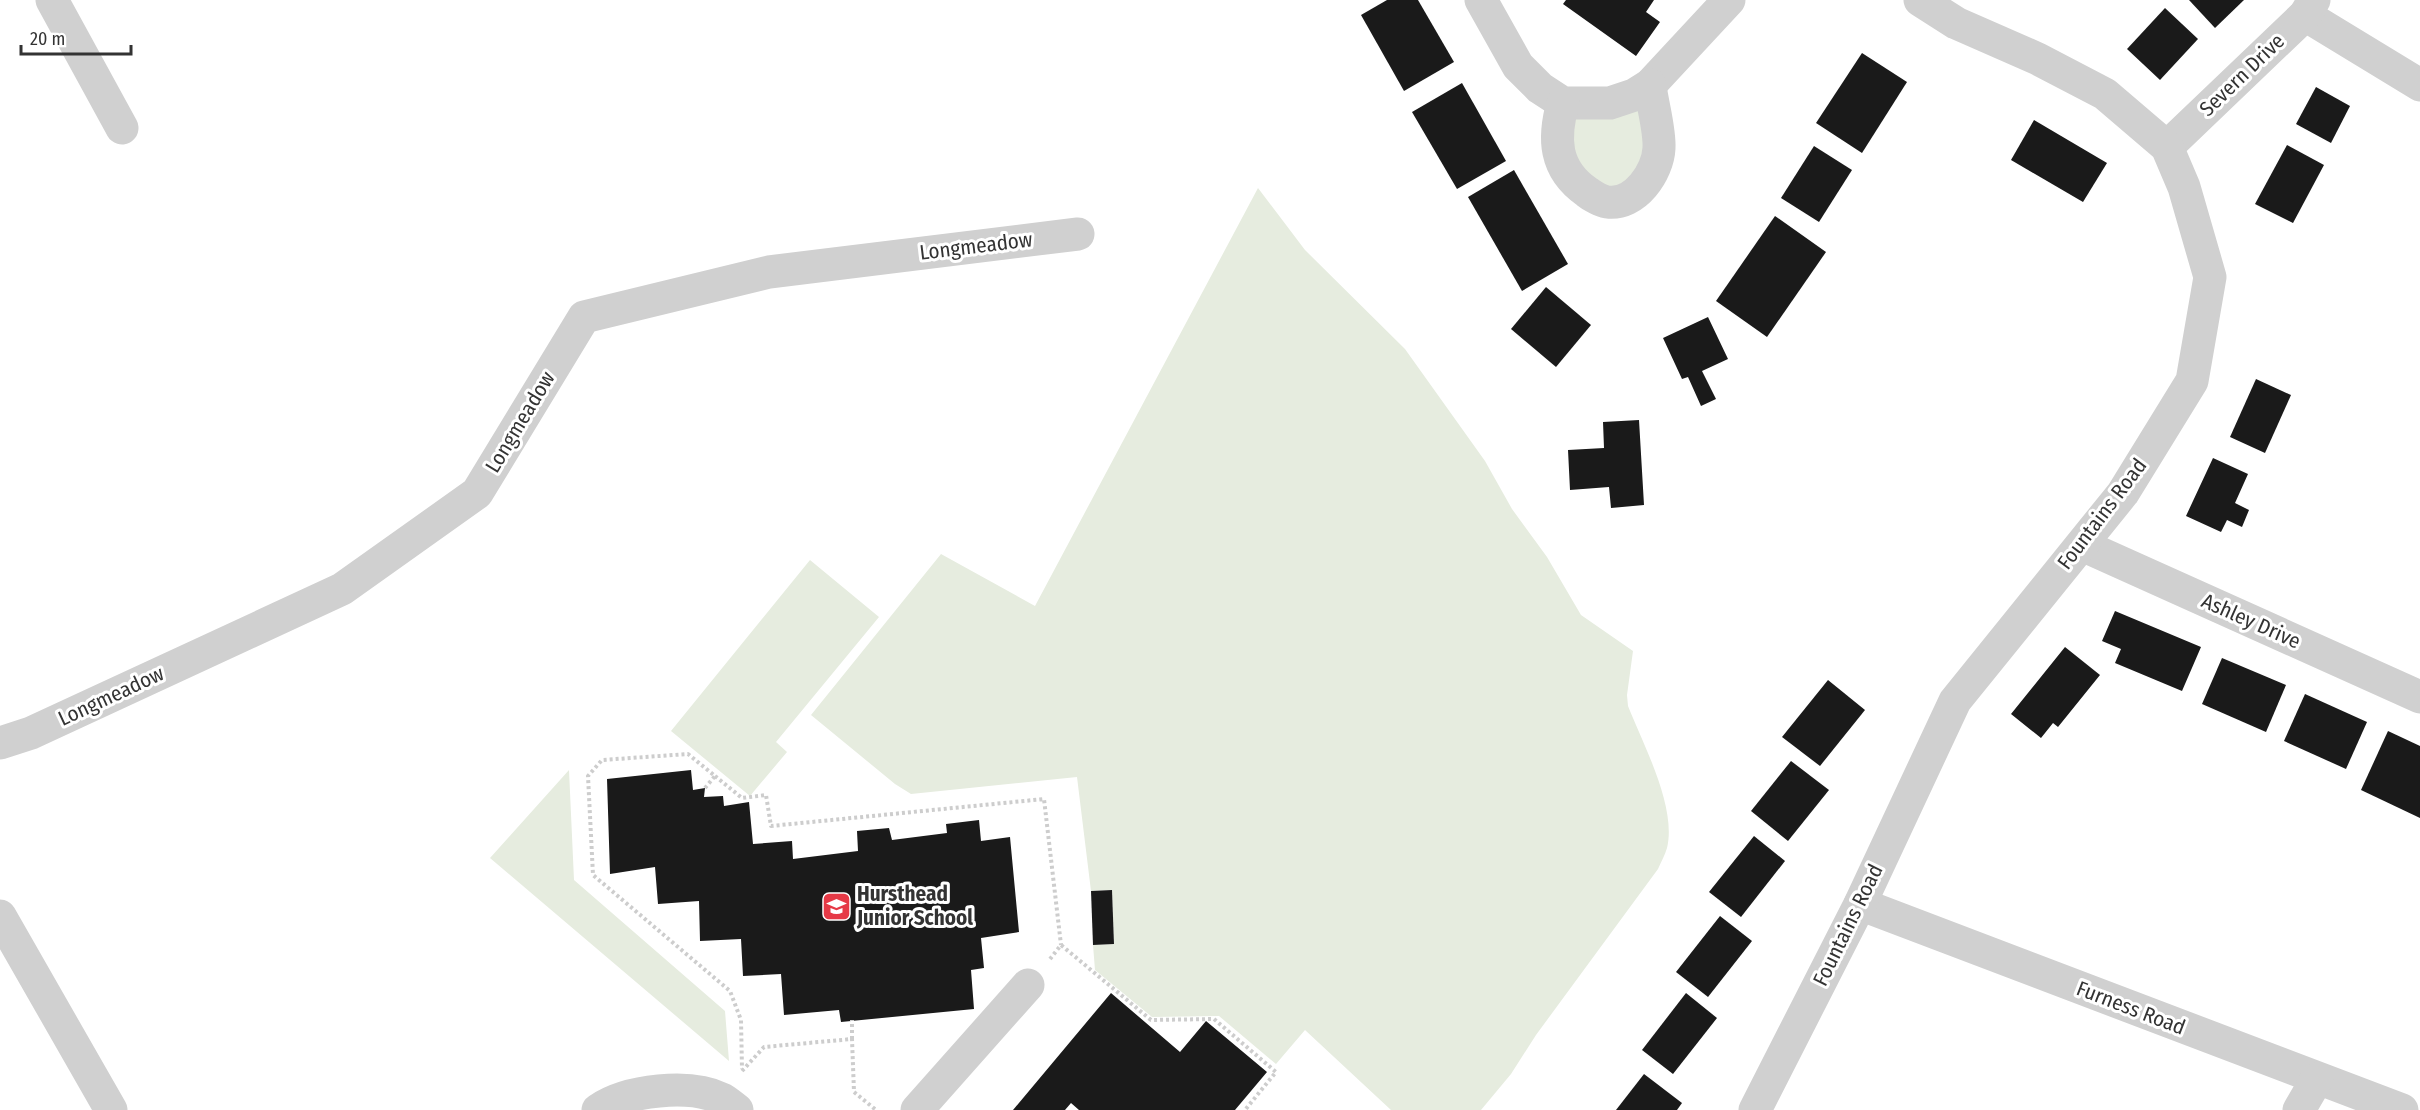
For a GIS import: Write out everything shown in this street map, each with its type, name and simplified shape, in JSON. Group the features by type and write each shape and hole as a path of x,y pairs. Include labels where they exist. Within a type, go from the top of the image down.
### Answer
{"street":[{"path":"52,0 122,128"},
{"path":"1481,0 1518,66 1540,88 1563,103 1610,103 1634,95 1650,85 1729,0"},
{"name":"Fountains Road","path":"1755,1110 1860,904 1955,701 2123,493 2192,381 2210,276 2187,197 2168,147 2105,94 2037,59 1956,23 1920,0"},
{"path":"2309,8 2420,85"},
{"name":"Severn Drive","path":"2168,147 2309,8"},
{"path":"1563,103 1557,124 1557,145 1563,165 1577,185 1592,196 1607,202 1627,199 1642,187 1654,170 1659,148 1650,85"},
{"name":"Longmeadow","path":"0,743 31,733 342,589 477,493 584,317 769,272 1078,234"},
{"name":"Ashley Drive","path":"2082,545 2420,697"},
{"name":"Furness Road","path":"1860,904 2402,1110"},
{"path":"0,916 111,1110"},
{"path":"917,1110 1028,985"},
{"path":"2299,1110 2317,1079"},
{"path":"598,1110 610,1102 645,1092 673,1091 698,1092 721,1099 737,1110"}],"path":[{"path":"852,1038 764,1047 742,1072 741,1020 730,991 593,875 588,776 602,760 688,754 742,798 766,795 771,826 1044,799 1061,945 1151,1020 1214,1019 1276,1072 1245,1110"},
{"path":"705,788 715,776"},
{"path":"1049,959 1061,945"},
{"path":"852,1020 854,1092 876,1110"}],"shaded area":[{"path":"1634,95 1654,170 1592,196 1557,124"},
{"path":"1258,188 1305,250 1405,349 1485,461 1512,509 1547,557 1581,615 1633,651 1627,695 1628,706 1650,757 1663,795 1669,832 1667,848 1658,869 1536,1035 1511,1074 1481,1110 1391,1110 1305,1030 1276,1064 1219,1016 1152,1017 1095,970 1093,945 1114,944 1112,890 1091,891 1077,777 911,794 895,784 811,715 941,554 1035,606"},
{"path":"810,560 879,617 776,742 787,752 750,796 671,731"},
{"path":"569,770 574,880 725,1011 729,1061 490,858"}],"building":[{"path":"1387,0 1418,0 1454,62 1404,91 1361,15"},
{"path":"1566,0 1654,0 1646,12 1660,22 1636,56 1563,4"},
{"path":"2189,0 2244,0 2215,28"},
{"path":"2165,8 2198,39 2160,80 2127,49"},
{"path":"1862,53 1907,82 1862,153 1816,123"},
{"path":"1462,83 1506,161 1457,189 1412,112"},
{"path":"2316,87 2350,106 2331,143 2296,124"},
{"path":"2034,120 2107,163 2083,202 2011,160"},
{"path":"2287,145 2324,165 2293,223 2255,204"},
{"path":"1814,146 1852,170 1819,222 1781,198"},
{"path":"1514,170 1568,264 1522,291 1468,197"},
{"path":"1775,216 1826,252 1767,337 1716,301"},
{"path":"1546,287 1591,325 1556,367 1511,329"},
{"path":"1708,317 1728,359 1702,371 1716,399 1701,406 1688,377 1682,379 1663,338"},
{"path":"2256,379 2291,395 2265,453 2230,437"},
{"path":"1639,420 1644,505 1611,508 1609,487 1570,490 1568,450 1604,448 1603,422"},
{"path":"2213,458 2248,474 2235,503 2249,510 2242,527 2227,520 2221,532 2186,516"},
{"path":"2115,611 2201,647 2182,691 2115,663 2121,649 2102,641"},
{"path":"2065,647 2100,675 2058,727 2053,723 2041,738 2011,714"},
{"path":"2222,658 2286,685 2266,732 2202,704"},
{"path":"1828,680 1865,710 1820,766 1782,737"},
{"path":"2305,694 2367,722 2346,769 2284,741"},
{"path":"2388,731 2420,746 2420,818 2361,790"},
{"path":"1791,761 1829,790 1788,841 1751,811"},
{"path":"691,770 693,790 705,788 704,797 723,796 724,806 749,802 753,844 792,841 793,859 858,851 857,831 889,828 892,840 947,833 946,824 979,820 981,841 1010,837 1019,932 981,938 984,968 971,970 974,1009 841,1022 839,1010 784,1015 781,974 743,976 741,939 700,941 699,901 658,904 655,867 610,874 607,779"},
{"path":"1754,836 1785,861 1741,917 1709,892"},
{"path":"1112,890 1114,944 1093,945 1091,891"},
{"path":"1720,916 1752,941 1708,997 1676,972"},
{"path":"1111,993 1180,1052 1206,1021 1267,1072 1235,1110 1079,1110 1071,1103 1065,1110 1013,1110"},
{"path":"1686,993 1717,1018 1673,1074 1642,1050"},
{"path":"1644,1074 1682,1103 1677,1110 1616,1110"}],"place":[{"name":"Hursthead Junior School","path":"836,906"}]}
